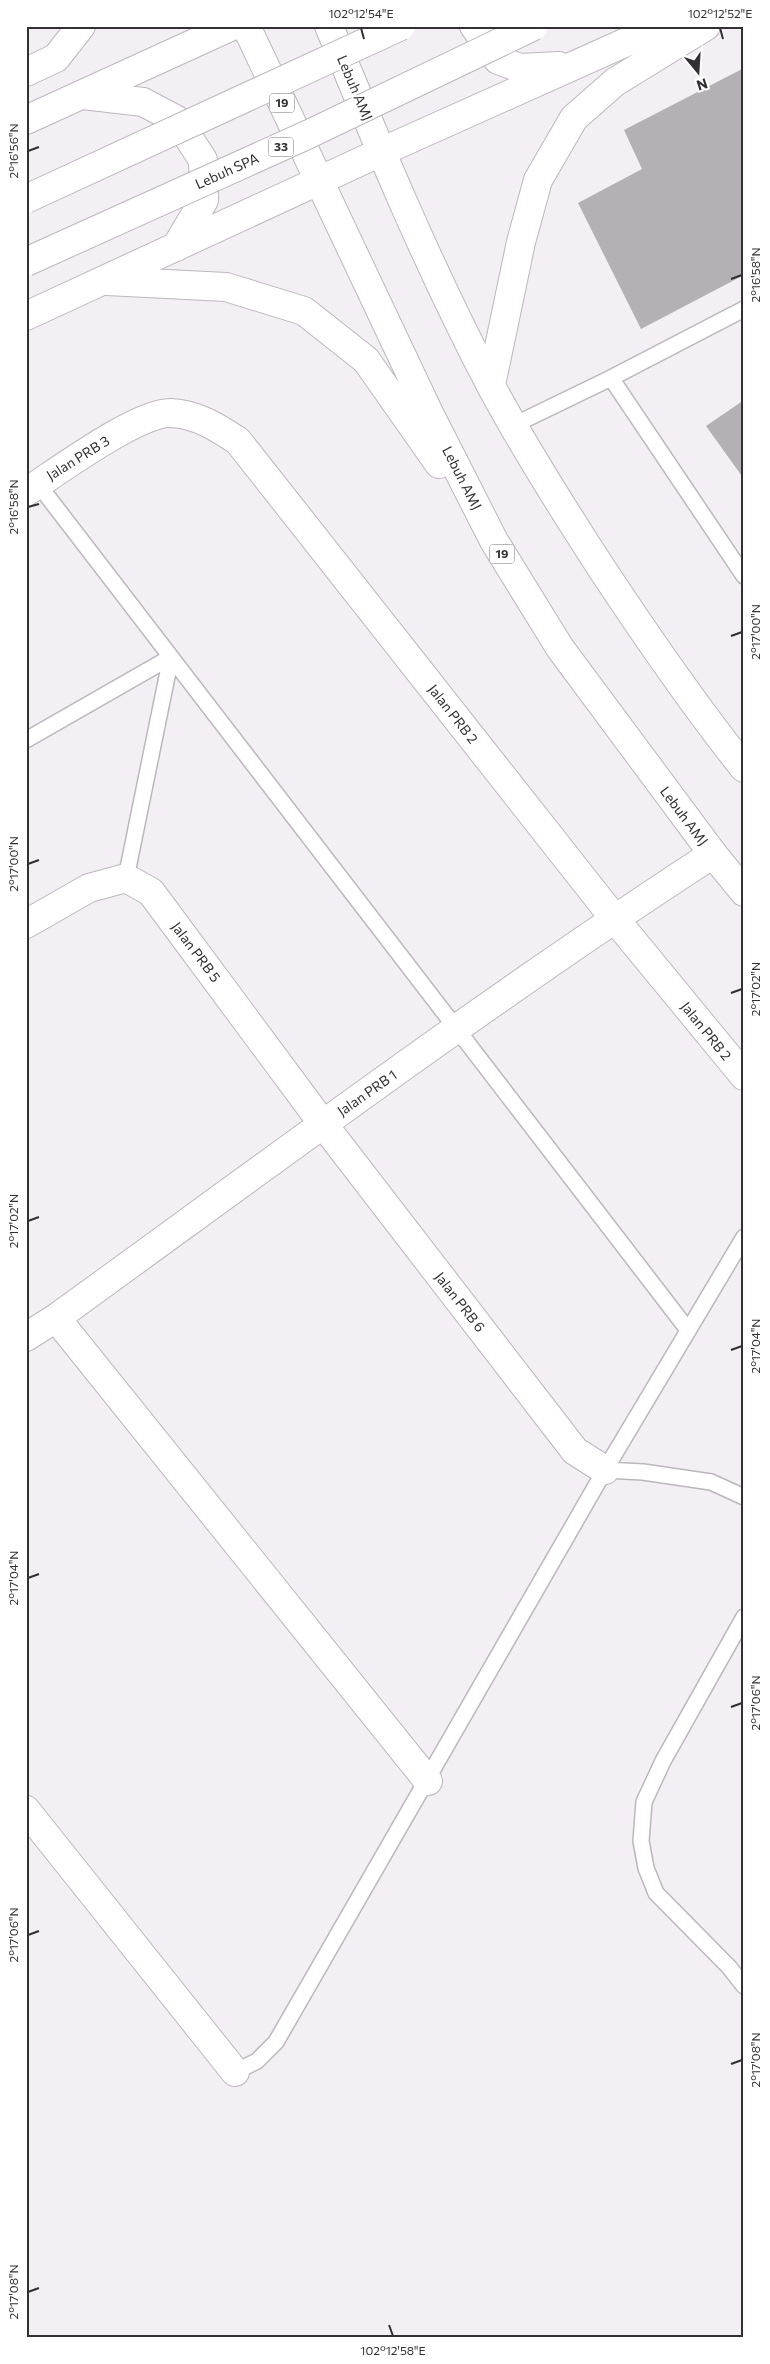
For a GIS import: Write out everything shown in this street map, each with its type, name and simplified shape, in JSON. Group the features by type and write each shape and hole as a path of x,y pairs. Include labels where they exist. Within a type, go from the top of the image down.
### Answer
{"main road":[{"path":"26,72 56,58 81,26"},
{"path":"26,120 232,26"},
{"name":"Lebuh AMJ","path":"246,26 428,411 494,540 560,648 712,854 744,892"},
{"name":"Lebuh AMJ","path":"329,26 433,268 491,385 555,497 631,614 703,717 744,768"},
{"path":"26,199 401,26"},
{"path":"474,26 498,60 520,68 576,65"},
{"name":"Lebuh SPA","path":"26,262 307,135 534,26"},
{"path":"26,316 319,180 662,26"},
{"path":"491,385 521,242 538,180 574,118 615,82 706,26"},
{"path":"83,95 143,102 177,120 203,160 204,200 176,246"},
{"path":"102,281 226,287 304,310 366,360 494,540"},
{"name":"Jalan PRB 2","path":"130,425 170,413 206,421 238,441 614,918 744,1076"},
{"name":"Jalan PRB 3","path":"32,488 130,425"},
{"name":"Jalan PRB 1","path":"26,1337 56,1318 323,1124 614,918 712,854"},
{"path":"26,924 89,888 126,878"},
{"name":"Jalan PRB 5","path":"126,878 151,892 323,1124"},
{"name":"Jalan PRB 6","path":"323,1124 575,1452 605,1470"},
{"path":"56,1318 428,1781"},
{"path":"26,1810 235,2072"}],"lane":[{"path":"514,425 612,378 744,309"},
{"path":"612,378 744,576"},
{"path":"32,488 171,657 688,1330"},
{"path":"26,740 171,657"},
{"path":"126,878 171,657"},
{"path":"235,2072 257,2061 276,2042 428,1781 605,1470 744,1238"},
{"path":"605,1470 643,1472 712,1482 744,1497"},
{"path":"744,1617 663,1761 644,1802 641,1841 646,1868 656,1893 729,1967 744,1986"}],"building":[{"path":"744,68 744,275 641,329 578,203 642,169 624,130"},
{"path":"744,400 744,479 706,426"}]}
